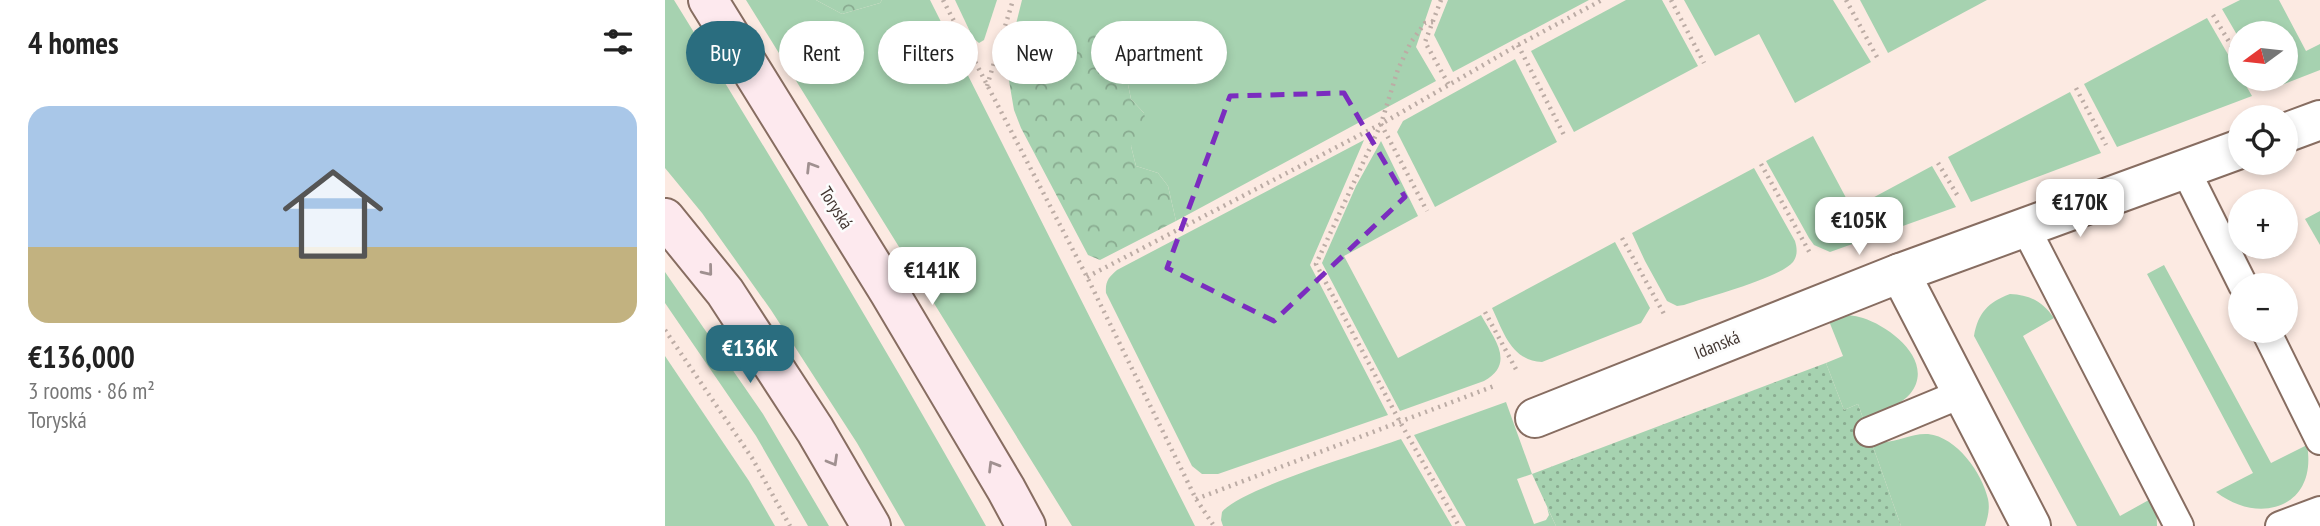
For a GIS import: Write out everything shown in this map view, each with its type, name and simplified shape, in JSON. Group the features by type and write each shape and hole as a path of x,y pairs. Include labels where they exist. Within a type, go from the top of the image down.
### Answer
{"street":[{"name":"Toryská","path":"709,0 896,304 1026,526"},
{"path":"2298,128 2320,120"},
{"name":"Idanská","path":"1535,418 1900,273 2228,153"},
{"path":"665,218 725,292 815,430 871,526"},
{"path":"1900,273 2031,526"}],"lane":[{"path":"2185,169 2237,273"},
{"path":"2025,227 2179,526"},
{"path":"2272,343 2320,440"},
{"path":"1869,432 1963,393"},
{"path":"2280,526 2320,511"}],"path":[{"path":"943,0 1087,277 1196,499 1214,526"},
{"path":"987,86 1013,0"},
{"path":"1441,0 1425,42 1449,85"},
{"path":"1087,277 1381,124 1602,0"},
{"path":"1671,0 1704,63"},
{"path":"1846,0 1878,59"},
{"path":"2213,15 2228,40"},
{"path":"1433,22 1425,23 1411,42 1398,69 1381,124 1315,264 1459,526"},
{"path":"1518,45 1565,137"},
{"path":"2076,88 2108,149"},
{"path":"1381,124 1427,211"},
{"path":"1938,163 1964,205"},
{"path":"1761,164 1812,257"},
{"path":"1622,238 1669,323"},
{"path":"1485,312 1520,377 1535,418"},
{"path":"665,330 752,458 790,526"}],"highlighted area":[{"path":"1344,93 1405,197 1274,321 1167,268 1230,96"}],"green space":[{"path":"665,0 674,0 687,21 686,84 726,84 872,327 986,526 905,526 857,443 771,310 702,213 665,168"},
{"path":"746,0 816,0 842,14 880,3 882,0 930,0 941,21 878,21 878,84 972,84 1195,526 1072,526 798,84 864,84 864,21 779,21 779,53 765,31 765,21 759,21"},
{"path":"816,0 882,0 880,3 842,14"},
{"path":"955,0 997,0 984,40 978,42 978,21 965,21"},
{"path":"1022,0 1432,0 1416,47 1436,81 1176,221 1168,186 1158,173 1136,166 1131,146 1144,113 1131,99 1128,84 1227,84 1227,21 1091,21 1091,52 1077,46 1077,21 1017,21"},
{"path":"1448,0 1589,0 1453,72 1434,35"},
{"path":"1626,0 1662,0 1698,66 1574,132 1531,51"},
{"path":"1684,0 1833,0 1871,62 1795,103 1759,34 1715,56"},
{"path":"1860,0 1987,0 1888,53"},
{"path":"2240,0 2279,0 2290,21 2229,21 2222,9"},
{"path":"2207,18 2228,54 2228,91 2249,91 2252,96 2117,147 2084,84"},
{"path":"1077,28 1091,30 1091,84 1128,84 1131,99 1144,113 1148,131 1131,146 1136,166 1158,173 1168,186 1176,221 1100,260 1088,255 1014,110 1010,84 1077,84"},
{"path":"2298,36 2306,51 2320,44 2320,70 2298,79"},
{"path":"1515,59 1557,142 1435,207 1397,132 1403,121"},
{"path":"2070,92 2101,153 1971,202 1948,157"},
{"path":"1813,136 1852,209 1932,166 1956,207 1830,252 1814,245 1766,161"},
{"path":"1364,140 1310,265 1388,415 1218,474 1202,474 1192,466 1106,293 1108,280 1117,270"},
{"path":"1381,141 1418,216 1344,256 1398,358 1481,315 1496,342 1501,359 1494,374 1484,381 1400,411 1322,263 1356,186"},
{"path":"1754,168 1795,241 1797,252 1793,262 1759,281 1684,305 1677,306 1667,301 1632,233"},
{"path":"2320,211 2320,245 2305,219"},
{"path":"1615,242 1650,308 1641,323 1542,362 1531,360 1516,351 1505,336 1492,308"},
{"path":"2164,265 2271,463 2307,445 2308,466 2304,483 2295,496 2282,504 2267,508 2250,508 2216,492 2253,473 2147,274"},
{"path":"665,272 763,414 829,526 808,526 756,436 665,303"},
{"path":"2010,294 2035,300 2054,318 2023,336 2120,516 2156,496 2157,526 2077,526 1974,336 1985,309"},
{"path":"1836,313 1860,317 1874,323 1886,329 1907,347 1918,370 1917,382 1906,398 1872,416 1880,442 1928,434 1949,442 1958,449 1974,468 1985,489 1989,506 1985,526 1901,526 1858,404 1844,410 1826,363 1843,356 1827,316"},
{"path":"665,356 749,481 775,526 665,526"},
{"path":"1826,363 1844,410 1858,404 1901,526 1556,526 1532,474"},
{"path":"1506,402 1532,474 1517,479 1534,524 1546,520 1549,515 1547,507 1556,526 1466,526 1414,435"},
{"path":"1401,439 1452,526 1223,526 1222,512 1253,493 1305,471"}]}
